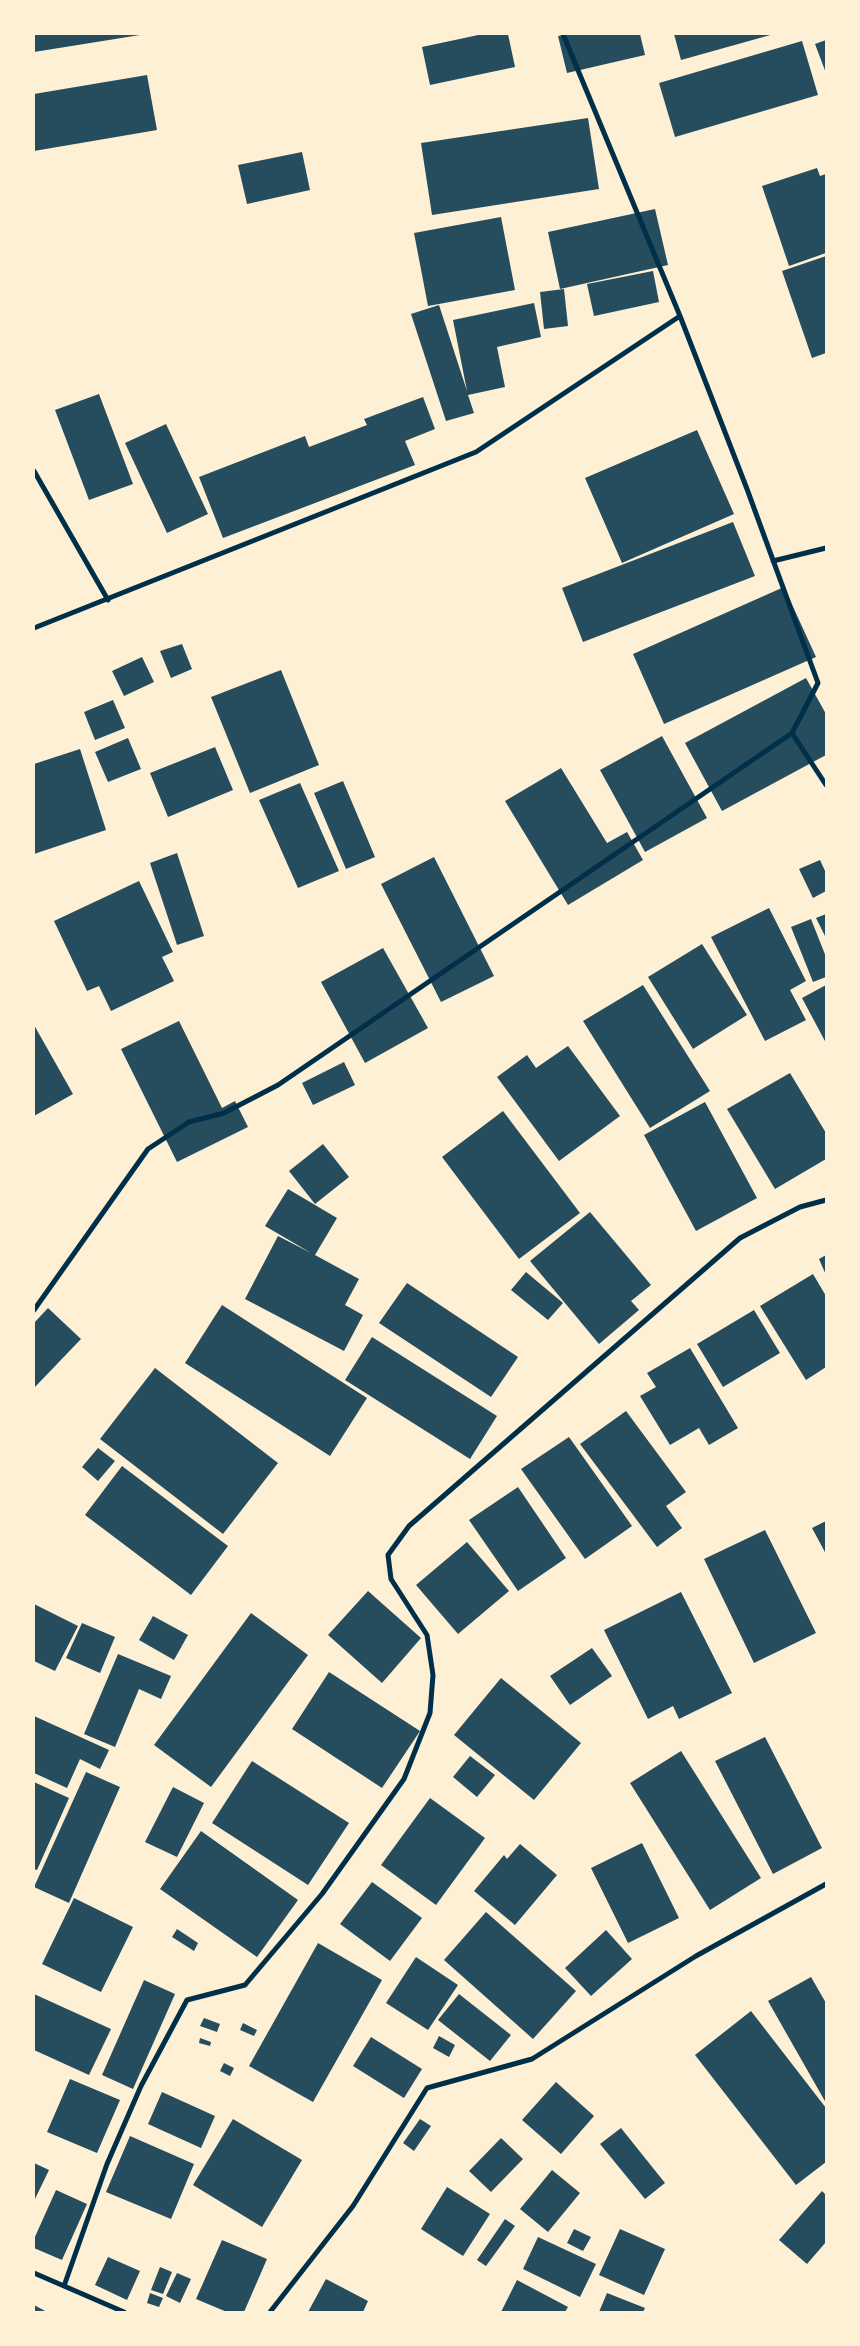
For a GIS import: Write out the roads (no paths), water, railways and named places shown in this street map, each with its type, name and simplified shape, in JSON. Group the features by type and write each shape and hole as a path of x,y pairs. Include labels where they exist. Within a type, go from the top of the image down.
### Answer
{"street":[{"path":"34,1310 148,1149 190,1122 224,1113 278,1085 792,733 818,682 774,561 680,316 562,34"},
{"path":"34,628 476,452 680,316"},
{"path":"34,471 108,600"},
{"path":"774,561 826,548"},
{"path":"792,733 826,785"},
{"path":"64,2286 114,2147 141,2086 187,2000 245,1985 322,1894 404,1779 430,1713 433,1675 427,1635 392,1579 388,1555 409,1526 740,1238 800,1207 826,1200"},
{"path":"270,2312 352,2206 427,2088 532,2059 696,1956 826,1884"},
{"path":"34,2273 124,2312"}]}
